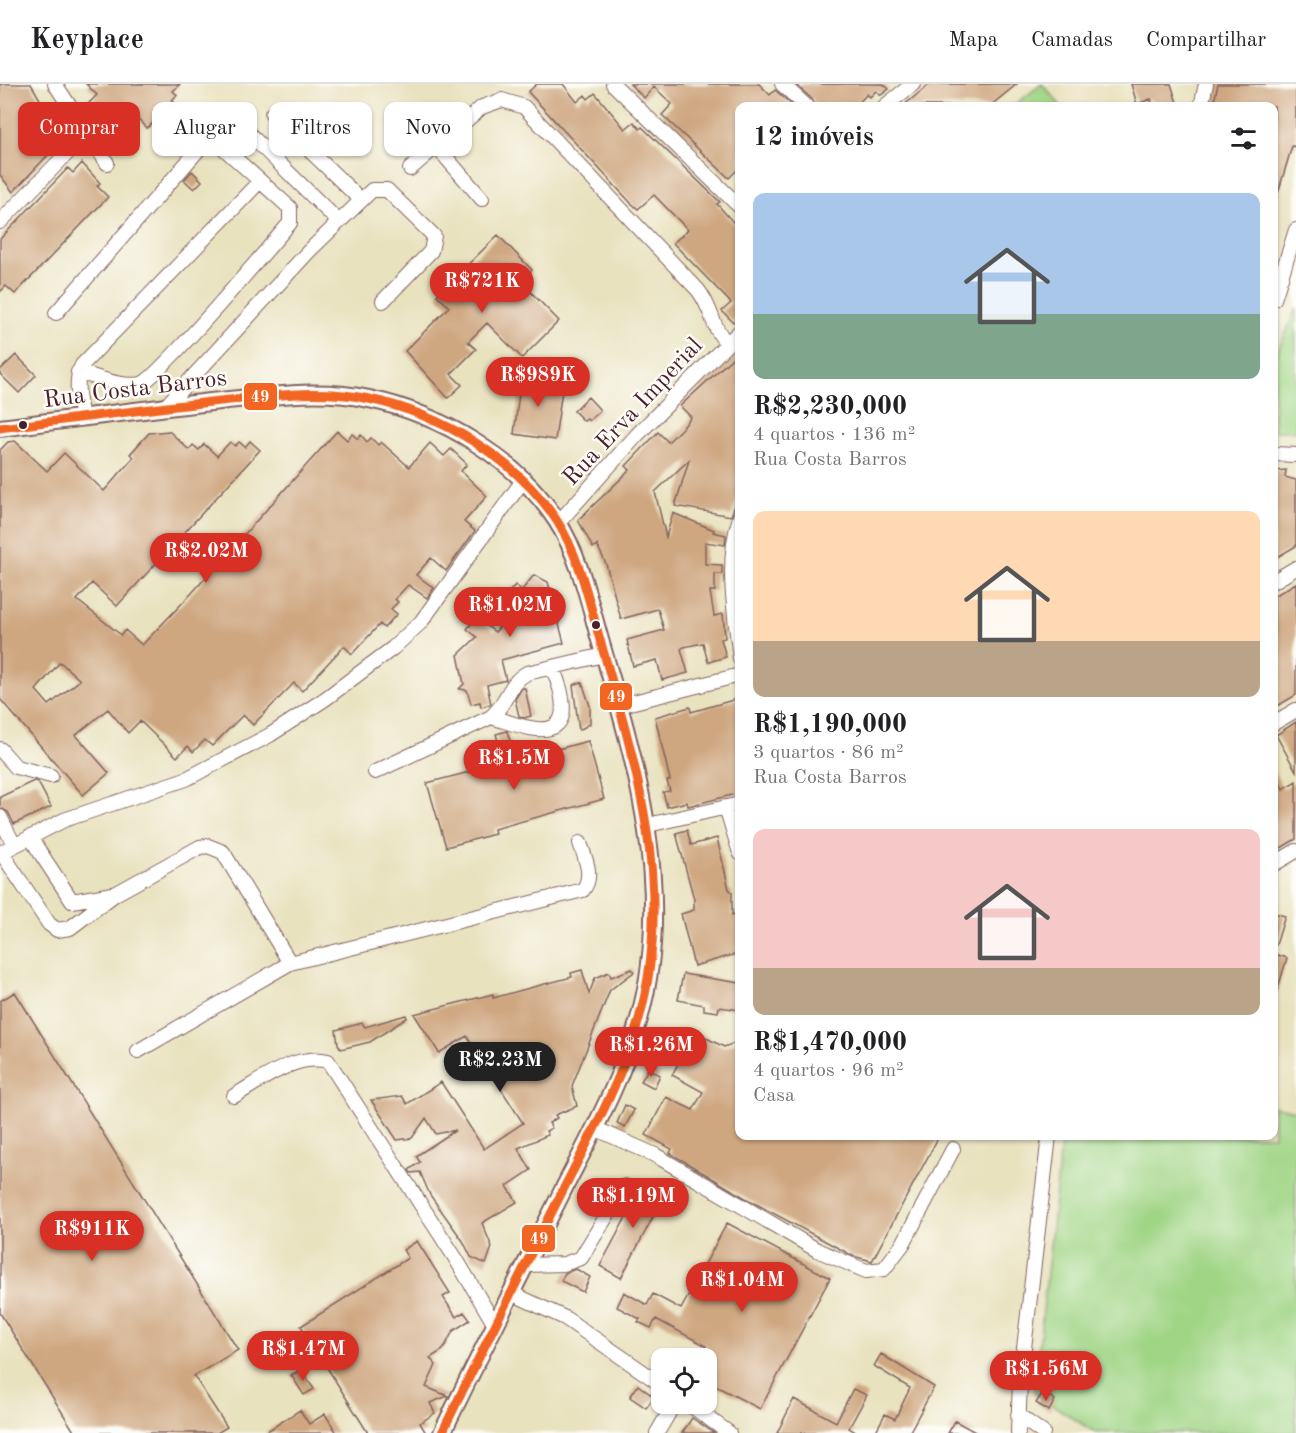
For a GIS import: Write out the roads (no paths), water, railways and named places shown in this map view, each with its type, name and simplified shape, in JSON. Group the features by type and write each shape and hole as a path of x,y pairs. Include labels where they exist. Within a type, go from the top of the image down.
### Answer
{"main road":[{"name":"Rua Costa Barros","path":"0,428 165,407 301,394 368,398 440,423 524,479 558,523 581,577 618,706 648,825 653,881 649,971 629,1047 594,1128 442,1433"}],"street":[{"path":"55,84 67,102"},
{"path":"613,84 735,202"},
{"path":"782,84 802,102"},
{"path":"890,102 913,84"},
{"path":"1195,84 1198,102"},
{"path":"1200,102 1206,84"},
{"path":"472,118 491,102 513,101 524,107 698,290 711,309 716,331 727,343"},
{"path":"56,313 202,143 211,140 217,142 290,208 290,223 187,339 144,383 126,385 78,372"},
{"path":"257,142 339,222"},
{"path":"2,214 63,156"},
{"path":"102,156 107,163"},
{"path":"316,156 362,200"},
{"path":"410,169 426,156"},
{"path":"445,156 482,199"},
{"path":"82,418 78,372 101,343 260,181"},
{"path":"165,407 372,190 387,190 434,236 431,251 383,301"},
{"path":"1278,286 1296,230"},
{"name":"Rua Erva Imperial","path":"558,523 637,435 735,336"},
{"path":"1278,454 1296,455"},
{"path":"290,963 250,893 223,852 216,847 200,847 115,894 83,921 70,928 57,930 49,924 1,853 92,809 186,779 270,735 325,699 393,648 421,622 524,479"},
{"path":"735,531 731,568 735,608"},
{"path":"1278,578 1296,567"},
{"path":"375,772 491,717 497,712 518,678 552,667 604,655"},
{"path":"491,717 538,730 550,728 559,721 564,708 563,692 552,667"},
{"path":"618,706 735,676"},
{"path":"1278,721 1296,710"},
{"path":"0,749 16,767 51,776"},
{"path":"648,825 733,805"},
{"path":"0,817 14,845"},
{"path":"30,837 72,901 115,894"},
{"path":"138,1051 290,963 583,890 588,883 589,874 580,843"},
{"path":"1278,862 1296,851"},
{"path":"234,1096 299,1060 314,1057 328,1061 495,1325"},
{"path":"594,1128 655,1155 817,1250 866,1271 884,1269 903,1244 953,1149"},
{"path":"1018,1433 1020,1382 1049,1140"},
{"path":"525,1265 564,1264 581,1258 625,1185"},
{"path":"511,1293 565,1318 651,1377"},
{"path":"645,1433 659,1431 669,1414"},
{"path":"703,1414 729,1433"},
{"path":"1018,1415 1043,1433"}]}
